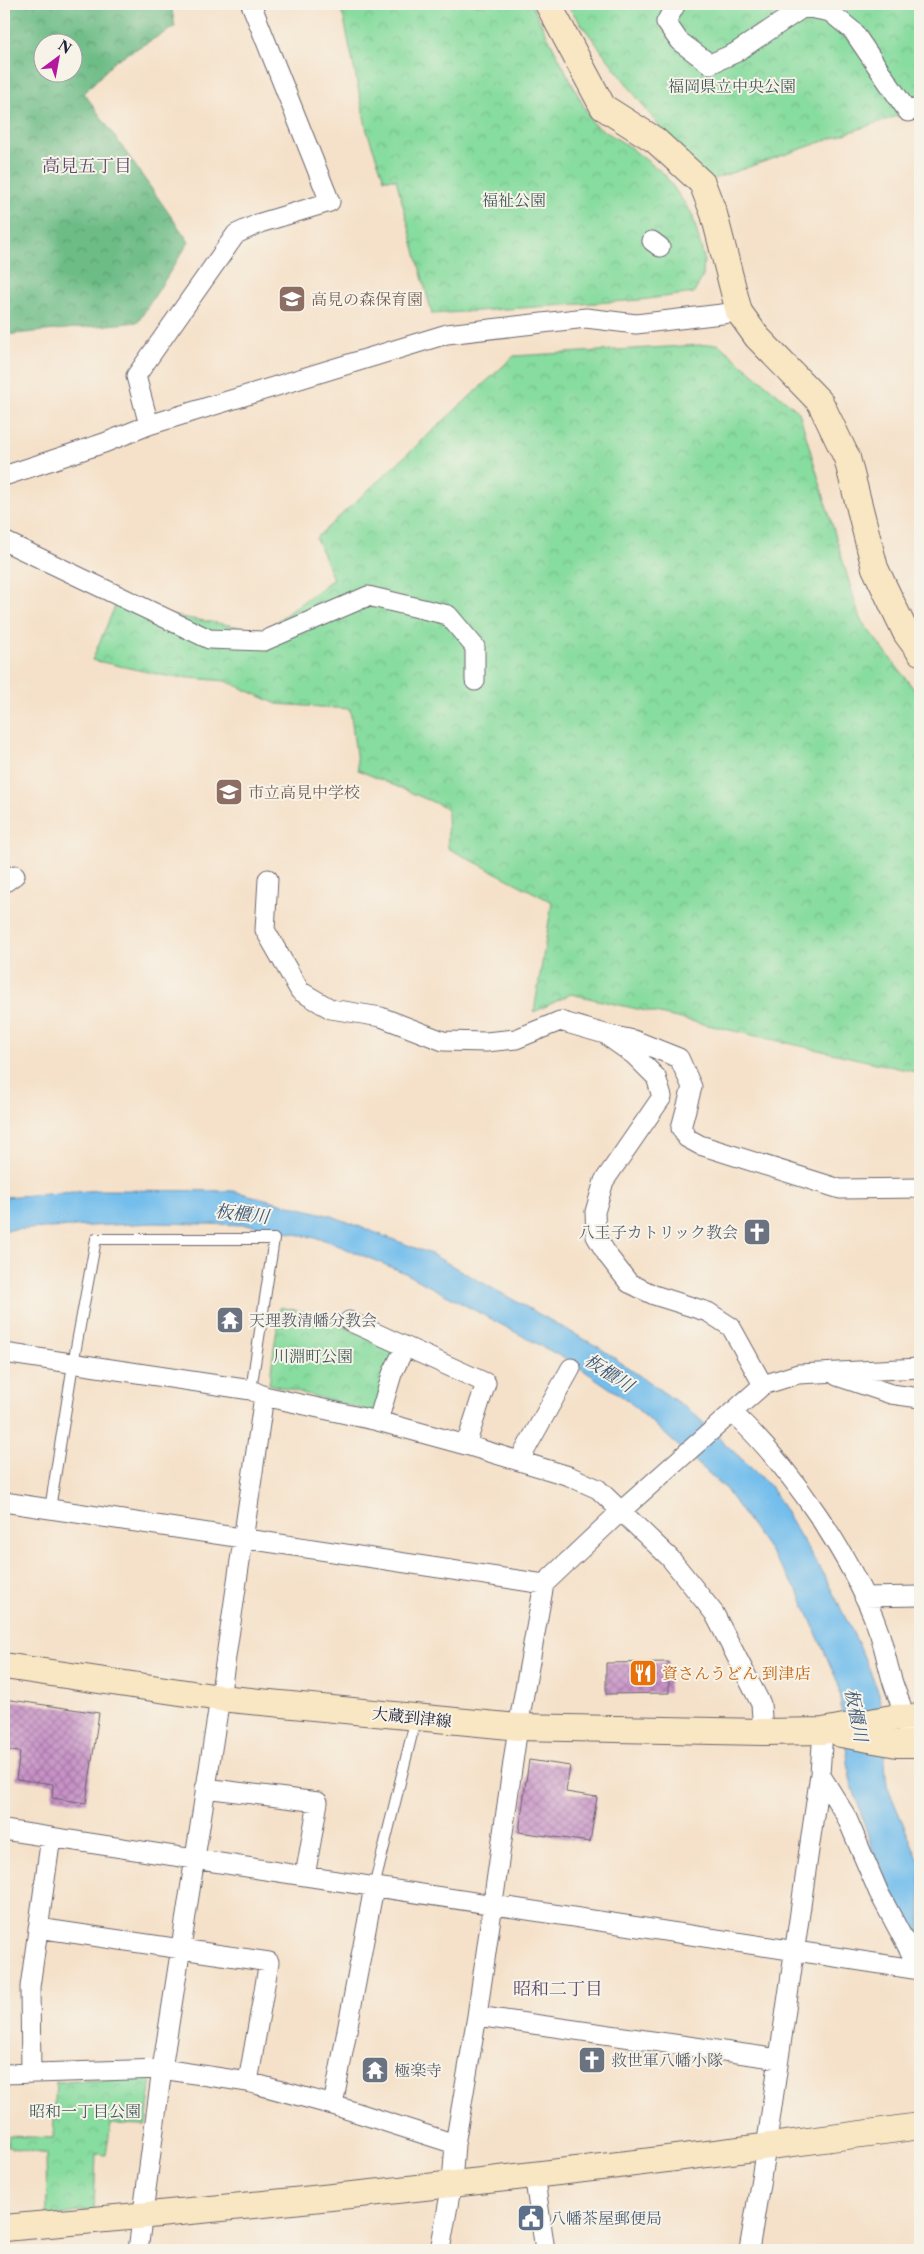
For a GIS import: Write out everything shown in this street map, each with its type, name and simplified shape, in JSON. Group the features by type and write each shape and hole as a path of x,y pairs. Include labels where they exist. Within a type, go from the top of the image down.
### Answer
{"street":[{"path":"149,425 136,376 236,234 260,223 330,202 251,4"},
{"path":"548,4 603,107 656,140 702,183 716,223 739,312 757,337 820,402 847,458 875,568 906,633 920,652"},
{"path":"676,4 666,22 679,41 710,64 735,53 804,7 830,12 854,31 908,112 920,108"},
{"path":"4,476 104,443 149,425 447,334 586,318 636,324 739,312"},
{"path":"4,542 209,639 264,641 368,596 448,616 475,647 476,681"},
{"path":"268,879 265,930 300,991 331,1009 381,1017 443,1041 486,1042 516,1039 560,1022 634,1040 679,1058 692,1087 682,1128 687,1138 700,1145 840,1189 920,1188"},
{"path":"605,1034 634,1055 656,1077 662,1097 604,1181 595,1212 596,1236 629,1284 654,1295 708,1312 732,1327 763,1385"},
{"path":"349,1321 486,1384 466,1445"},
{"path":"378,1421 392,1374 406,1347"},
{"path":"4,1353 257,1393 378,1421 466,1445 568,1476 598,1489 670,1558 714,1613 761,1704 763,1732"},
{"path":"519,1461 570,1368"},
{"path":"440,2250 477,2016 518,1727 544,1584 621,1511 763,1385 798,1374 920,1368"},
{"path":"827,1372 891,1394 920,1398"},
{"path":"138,2250 162,2069 220,1698 242,1538 257,1393"},
{"path":"728,1415 752,1431 783,1467 826,1528 864,1597 879,1634 893,1685 906,1718 910,1744"},
{"path":"4,1502 544,1584"},
{"path":"864,1597 920,1596"},
{"name":"大蔵到津線","path":"4,1666 220,1698 518,1727 763,1732 823,1731 906,1718"},
{"path":"749,2250 766,2148 820,1774 823,1731"},
{"name":"大蔵到津線","path":"823,1731 910,1744"},
{"path":"820,1774 846,1816 879,1893 920,1970"},
{"path":"205,1788 318,1802 305,1876"},
{"path":"4,1830 920,1970"},
{"path":"32,2073 30,1988 51,1837"},
{"path":"333,2105 374,1887"},
{"path":"38,1928 269,1962 248,2082"},
{"path":"477,2016 779,2059"},
{"path":"4,2074 162,2069 248,2082 333,2105 456,2144"},
{"path":"4,2228 144,2216 534,2174 766,2148 920,2126"},
{"path":"534,2174 546,2250"}],"lane":[{"path":"50,1509 73,1364 96,1239 274,1239 257,1393"},
{"path":"374,1887 416,1718"}],"green space":[{"path":"4,4 171,4 175,27 116,60 84,93 189,242 138,322 4,335"},
{"name":"福祉公園","path":"338,4 531,4 593,124 627,145 664,174 692,214 704,258 703,276 694,293 640,300 432,314 396,179 384,179 367,131 344,19"},
{"name":"福岡県立中央公園","path":"566,4 920,4 920,108 702,183"},
{"path":"718,344 799,412 860,619 920,697 920,1073 571,994 534,1012 552,902 448,848 447,808 358,770 350,709 277,704 226,681 166,676 92,660 115,606 264,631 333,579 316,538 514,356"},
{"name":"川淵町公園","path":"280,1307 310,1313 397,1349 376,1413 269,1384"},
{"name":"昭和一丁目公園","path":"152,2078 146,2125 111,2124 106,2155 96,2154 94,2210 47,2217 46,2154 7,2147 9,2136 53,2138 56,2082"}],"water":[{"name":"板櫃川","path":"101,1190 233,1191 332,1216 431,1254 600,1348 693,1413 770,1486 826,1579 858,1643 879,1693 887,1786 920,1863 920,1946 915,1940 871,1846 850,1778 838,1683 798,1591 724,1487 627,1400 573,1363 405,1273 325,1240 252,1225 155,1223 4,1230 4,1197"}],"building":[{"path":"669,1662 669,1693 606,1694 606,1663"},
{"path":"4,1699 99,1713 86,1803 52,1798 53,1784 16,1779 20,1752 4,1750"},
{"path":"529,1760 570,1766 566,1792 597,1797 590,1842 519,1832"}],"place":[{"name":"高見の森保育園","path":"292,299"},
{"name":"市立高見中学校","path":"229,792"},
{"name":"八王子カトリック教会","path":"757,1232"},
{"name":"天理教清幡分教会","path":"230,1320"},
{"name":"資さんうどん 到津店","path":"643,1673"},
{"name":"救世軍八幡小隊","path":"592,2060"},
{"name":"極楽寺","path":"375,2070"},
{"name":"八幡茶屋郵便局","path":"531,2218"}],"district":[{"name":"高見五丁目","path":"87,166"},
{"name":"昭和二丁目","path":"558,1989"}]}
